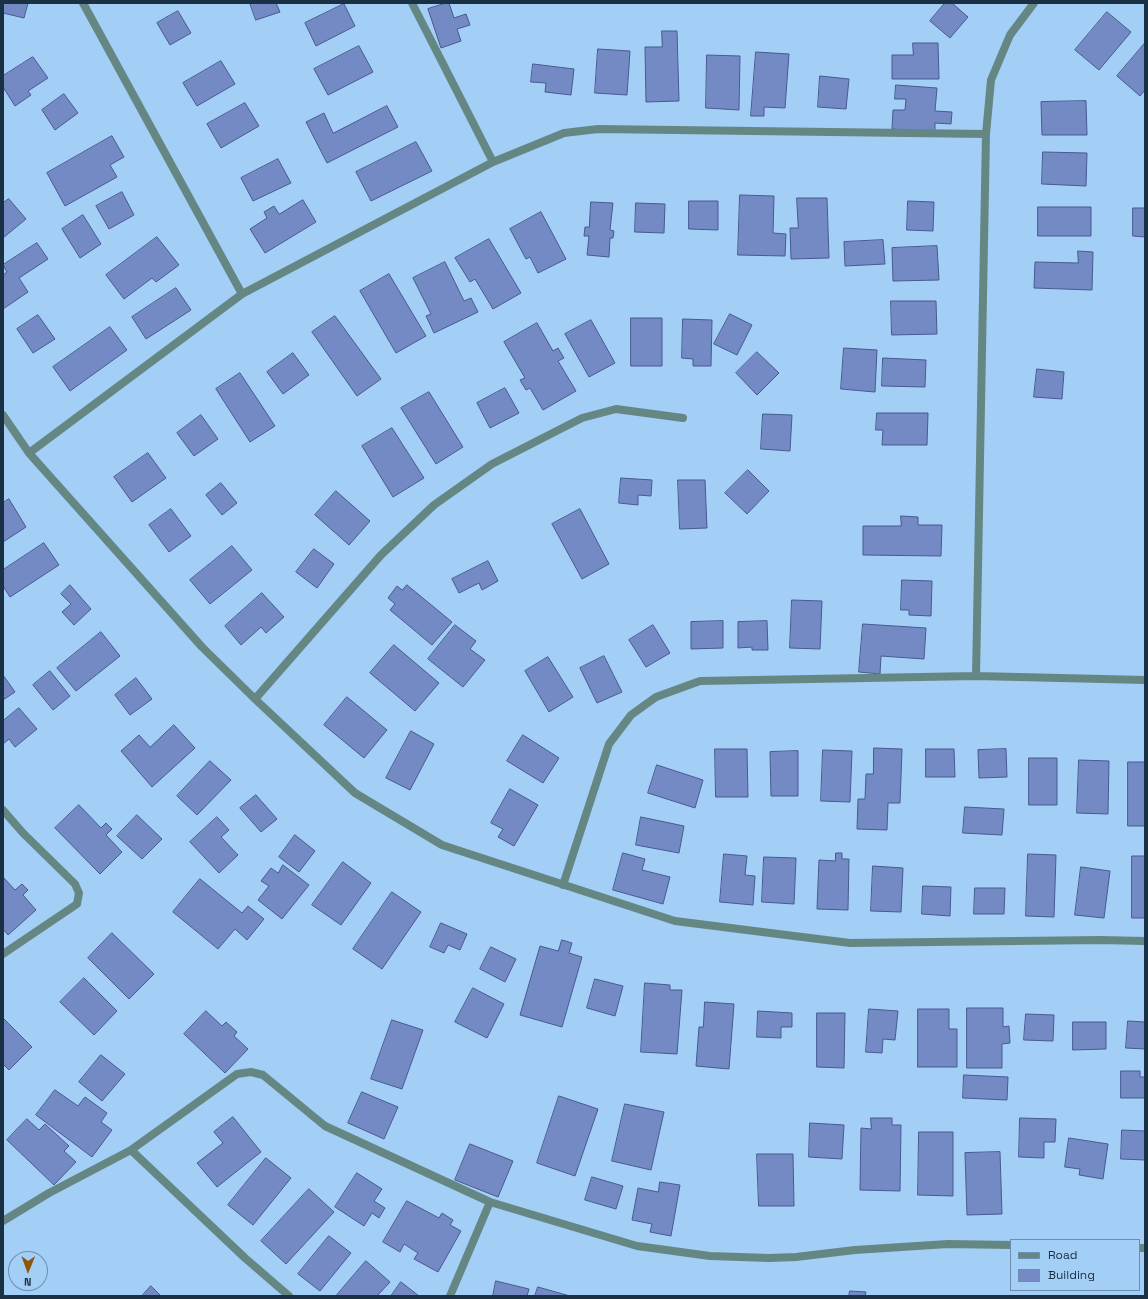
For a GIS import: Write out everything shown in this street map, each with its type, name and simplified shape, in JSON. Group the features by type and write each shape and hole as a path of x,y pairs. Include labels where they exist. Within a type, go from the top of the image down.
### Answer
{"street":[{"path":"83,3 242,294"},
{"path":"412,3 494,162"},
{"path":"976,676 986,134 991,80 1010,35 1034,3"},
{"path":"29,453 242,294 494,162 564,133 598,129 986,134"},
{"path":"255,699 381,555 434,505 492,464 582,418 616,409 683,418"},
{"path":"3,415 29,453 202,647 255,699 355,793 442,845 675,921 850,943 1092,940 1145,941"},
{"path":"563,884 609,744 631,715 656,697 700,681 976,676 1145,680"},
{"path":"3,810 23,833 75,884 79,893 77,904 3,954"},
{"path":"3,1221 49,1193 131,1150 237,1074 251,1072 263,1075 324,1126 490,1202 637,1246 710,1256 796,1258 855,1250 948,1244 1010,1245"},
{"path":"131,1150 245,1258 289,1296"},
{"path":"450,1296 490,1202"}],"building":[{"path":"3,3 28,3 24,18 3,13"},
{"path":"250,3 276,3 280,12 256,20"},
{"path":"449,3 454,18 466,14 470,25 457,29 461,41 441,48 428,9"},
{"path":"945,3 952,3 968,17 950,38 930,21"},
{"path":"344,4 355,26 316,46 305,23"},
{"path":"178,11 191,33 170,45 157,23"},
{"path":"1107,12 1131,32 1099,70 1075,50"},
{"path":"662,31 677,31 679,101 646,102 645,47 662,47"},
{"path":"913,43 938,43 939,79 892,79 892,55 913,55"},
{"path":"1145,43 1145,90 1140,96 1117,76"},
{"path":"359,46 373,72 328,95 314,69"},
{"path":"598,49 630,51 627,95 595,93"},
{"path":"756,52 789,54 785,108 764,107 764,116 751,116"},
{"path":"707,55 740,56 739,110 706,108"},
{"path":"33,57 48,78 28,91 31,95 15,106 3,87 3,76"},
{"path":"221,61 235,84 197,106 183,83"},
{"path":"533,64 574,69 571,95 545,92 546,83 531,82"},
{"path":"820,76 849,79 846,109 818,107"},
{"path":"896,85 937,88 935,111 952,112 951,124 935,123 935,132 892,129 893,110 905,110 906,99 895,99"},
{"path":"64,94 78,113 55,130 42,110"},
{"path":"1086,101 1087,135 1042,135 1041,102"},
{"path":"245,103 259,126 221,148 207,124"},
{"path":"387,106 398,127 327,163 306,122 324,113 333,133"},
{"path":"112,136 124,157 110,165 117,177 65,206 47,173"},
{"path":"416,142 432,171 371,201 356,172"},
{"path":"1043,152 1087,153 1086,186 1042,184"},
{"path":"278,159 291,183 253,201 241,178"},
{"path":"122,192 134,215 109,229 96,206"},
{"path":"740,195 774,196 773,233 786,234 785,256 738,255"},
{"path":"797,198 827,198 829,258 791,259 790,228 798,228"},
{"path":"9,199 26,219 3,238 3,203"},
{"path":"303,200 316,222 265,253 250,229 267,218 264,212 274,206 279,214"},
{"path":"689,201 718,201 718,230 689,229"},
{"path":"908,201 934,202 933,231 907,230"},
{"path":"591,202 613,203 610,230 614,231 613,238 610,238 609,257 587,255 589,236 584,236 585,227 589,227"},
{"path":"636,203 665,204 664,233 635,232"},
{"path":"1038,207 1091,207 1091,236 1038,236"},
{"path":"1133,208 1145,208 1145,237 1133,236"},
{"path":"541,212 566,259 538,273 530,257 526,259 510,229"},
{"path":"83,215 101,244 80,258 62,229"},
{"path":"157,237 179,265 156,282 152,278 124,299 106,275"},
{"path":"489,239 521,293 493,309 475,279 470,282 455,258"},
{"path":"883,240 885,264 845,266 844,242"},
{"path":"37,243 48,259 19,278 28,292 3,309 3,275 7,272 3,265"},
{"path":"937,246 939,280 893,281 892,248"},
{"path":"1078,251 1093,252 1092,290 1034,288 1035,262 1078,263"},
{"path":"445,262 464,301 471,298 478,312 434,333 426,316 431,314 413,278"},
{"path":"389,274 426,336 396,353 360,291"},
{"path":"176,288 191,310 146,339 132,317"},
{"path":"891,301 936,301 937,334 892,335"},
{"path":"730,314 752,325 737,355 714,344"},
{"path":"38,315 55,339 33,353 17,329"},
{"path":"335,316 381,379 357,396 312,332"},
{"path":"631,318 662,318 662,366 631,366"},
{"path":"683,319 712,320 711,366 693,366 693,359 682,358"},
{"path":"591,320 615,363 589,377 565,334"},
{"path":"537,323 553,351 558,348 564,358 558,361 576,391 543,410 530,388 526,390 520,380 525,378 504,342"},
{"path":"110,327 127,350 70,391 53,367"},
{"path":"844,348 877,350 875,392 841,389"},
{"path":"757,352 779,373 757,395 736,373"},
{"path":"293,353 309,375 283,394 267,372"},
{"path":"883,358 926,360 925,387 882,386"},
{"path":"1037,369 1064,372 1062,399 1034,397"},
{"path":"240,373 275,426 250,442 216,389"},
{"path":"505,388 519,413 490,428 477,403"},
{"path":"429,392 463,447 436,464 401,408"},
{"path":"877,413 928,413 927,445 882,445 883,430 876,430"},
{"path":"763,414 792,415 790,451 761,449"},
{"path":"201,415 218,439 194,456 177,433"},
{"path":"392,428 424,478 393,497 362,446"},
{"path":"148,453 166,478 132,502 114,477"},
{"path":"748,470 769,491 747,514 725,493"},
{"path":"621,478 652,480 651,496 638,495 638,505 619,503"},
{"path":"678,480 705,480 707,528 680,529"},
{"path":"221,483 237,503 222,515 206,495"},
{"path":"336,491 370,521 349,545 315,515"},
{"path":"9,499 26,527 3,542 3,503"},
{"path":"171,509 191,536 169,552 149,525"},
{"path":"580,509 609,564 582,579 552,524"},
{"path":"901,516 918,517 918,525 942,525 941,556 863,555 863,526 901,526"},
{"path":"44,543 59,565 10,597 3,586 3,570"},
{"path":"232,546 252,570 210,604 190,580"},
{"path":"314,549 334,564 317,588 296,572"},
{"path":"488,561 498,581 482,590 479,583 459,593 452,579"},
{"path":"902,580 932,581 931,616 909,615 909,610 901,610"},
{"path":"70,585 91,609 74,625 62,612 71,604 61,594"},
{"path":"407,585 452,622 432,645 390,610 395,604 388,598 397,586 402,590"},
{"path":"262,593 284,617 266,633 261,627 241,645 225,626"},
{"path":"792,600 822,601 820,649 790,648"},
{"path":"723,621 723,648 691,649 691,622"},
{"path":"767,621 768,650 752,650 752,647 738,648 738,622"},
{"path":"863,624 926,628 924,659 881,656 880,674 859,672"},
{"path":"455,625 476,641 470,649 485,660 463,687 428,659"},
{"path":"653,625 670,653 646,667 629,640"},
{"path":"101,632 120,656 76,691 57,668"},
{"path":"394,645 439,683 415,711 370,673"},
{"path":"604,656 622,692 597,703 580,668"},
{"path":"548,657 573,697 549,712 525,671"},
{"path":"50,671 70,696 53,710 33,685"},
{"path":"3,675 15,692 3,700"},
{"path":"136,678 152,699 130,715 115,695"},
{"path":"347,697 387,730 364,758 324,725"},
{"path":"19,708 37,729 15,747 9,739 3,744 3,721"},
{"path":"174,725 195,748 152,787 121,751 139,735 150,747"},
{"path":"411,731 434,744 410,790 386,778"},
{"path":"523,735 559,758 543,783 507,761"},
{"path":"874,748 902,749 900,803 888,803 887,830 857,829 858,799 865,799 866,774 873,774"},
{"path":"715,749 747,749 748,797 716,797"},
{"path":"926,749 954,749 955,777 926,777"},
{"path":"1006,749 1007,777 979,778 978,750"},
{"path":"823,750 852,751 850,802 821,801"},
{"path":"798,751 798,796 771,796 770,752"},
{"path":"1029,758 1057,758 1057,805 1029,805"},
{"path":"1079,760 1109,761 1108,814 1077,813"},
{"path":"210,761 231,780 197,815 177,796"},
{"path":"1128,762 1145,762 1145,826 1128,826"},
{"path":"657,765 703,780 695,808 648,793"},
{"path":"510,789 538,805 514,846 498,837 503,829 491,823"},
{"path":"256,795 277,819 261,832 240,808"},
{"path":"79,805 101,828 106,823 112,829 106,835 122,852 100,874 55,828"},
{"path":"965,807 1004,809 1002,835 963,833"},
{"path":"137,815 162,839 142,859 117,836"},
{"path":"217,817 229,830 221,837 238,855 219,873 190,842"},
{"path":"641,817 684,826 679,853 636,845"},
{"path":"295,835 315,851 299,872 279,857"},
{"path":"623,853 645,859 642,870 670,877 663,904 613,890"},
{"path":"836,853 842,853 842,859 849,859 848,910 817,909 819,860 835,861"},
{"path":"724,854 747,856 745,875 755,876 753,905 720,902"},
{"path":"1028,854 1056,855 1054,917 1026,916"},
{"path":"1132,856 1145,856 1145,918 1132,918"},
{"path":"764,857 796,858 794,904 762,902"},
{"path":"343,862 371,883 341,925 312,905"},
{"path":"283,865 309,885 282,919 258,900 269,886 261,881 271,868 278,873"},
{"path":"873,866 903,868 901,912 871,911"},
{"path":"1081,867 1110,871 1104,918 1075,915"},
{"path":"3,877 15,890 22,884 28,890 23,895 36,910 8,935 3,929"},
{"path":"200,879 242,913 248,906 264,919 247,940 235,929 218,949 173,912"},
{"path":"923,886 951,887 950,916 922,914"},
{"path":"975,888 1005,888 1004,914 974,914"},
{"path":"392,892 421,912 382,969 353,949"},
{"path":"441,923 467,934 460,950 448,945 444,953 430,947"},
{"path":"112,933 154,974 129,999 88,958"},
{"path":"562,940 572,943 569,953 582,957 562,1027 520,1015 540,946 558,951"},
{"path":"491,947 516,959 505,982 480,969"},
{"path":"84,978 117,1011 94,1035 60,1002"},
{"path":"595,979 623,986 615,1016 587,1008"},
{"path":"645,983 670,985 670,990 682,990 677,1054 641,1052"},
{"path":"473,988 504,1004 487,1038 455,1022"},
{"path":"705,1002 734,1004 729,1069 696,1066 699,1027 703,1027"},
{"path":"967,1008 1003,1008 1003,1027 1009,1026 1010,1043 1002,1044 1002,1068 967,1068"},
{"path":"869,1009 898,1011 895,1040 883,1039 882,1053 866,1052"},
{"path":"918,1009 949,1009 949,1029 957,1029 957,1067 918,1067"},
{"path":"206,1011 222,1026 226,1022 237,1032 234,1036 248,1049 225,1073 184,1034"},
{"path":"758,1011 792,1013 792,1027 781,1027 781,1038 757,1037"},
{"path":"817,1013 845,1013 844,1068 817,1067"},
{"path":"1026,1014 1054,1015 1053,1041 1024,1040"},
{"path":"3,1018 32,1047 9,1070 3,1064"},
{"path":"392,1020 423,1030 402,1089 371,1079"},
{"path":"1128,1021 1145,1022 1145,1049 1126,1048"},
{"path":"1073,1022 1106,1022 1106,1049 1073,1050"},
{"path":"101,1055 125,1074 102,1101 79,1082"},
{"path":"1121,1071 1140,1071 1140,1077 1145,1077 1145,1098 1121,1098"},
{"path":"964,1075 1008,1077 1007,1100 963,1098"},
{"path":"55,1090 78,1106 85,1097 107,1113 101,1122 112,1130 92,1157 36,1115"},
{"path":"362,1092 398,1107 384,1139 348,1123"},
{"path":"559,1096 598,1109 575,1176 537,1163"},
{"path":"625,1104 664,1112 651,1170 612,1161"},
{"path":"233,1117 261,1152 217,1187 197,1163 223,1143 214,1132"},
{"path":"871,1118 892,1118 892,1125 901,1125 900,1191 860,1190 861,1128 871,1129"},
{"path":"1020,1118 1056,1119 1055,1142 1044,1142 1044,1158 1019,1157"},
{"path":"27,1119 39,1130 45,1124 69,1146 64,1151 76,1162 54,1185 7,1140"},
{"path":"810,1123 844,1125 842,1159 809,1157"},
{"path":"1122,1130 1145,1131 1145,1160 1121,1159"},
{"path":"919,1132 953,1132 953,1196 918,1195"},
{"path":"1069,1138 1108,1144 1103,1179 1079,1175 1080,1169 1065,1167"},
{"path":"470,1144 513,1161 498,1197 455,1180"},
{"path":"1000,1152 1002,1214 967,1215 965,1153"},
{"path":"757,1154 793,1154 794,1206 759,1206"},
{"path":"266,1158 291,1178 253,1225 228,1205"},
{"path":"357,1173 382,1189 374,1201 385,1208 379,1218 372,1213 364,1226 335,1207"},
{"path":"592,1177 623,1186 616,1209 585,1200"},
{"path":"660,1182 680,1185 671,1236 650,1232 652,1224 632,1220 638,1188 658,1192"},
{"path":"309,1189 334,1212 286,1264 261,1241"},
{"path":"407,1201 439,1218 442,1213 453,1220 450,1225 461,1231 438,1272 414,1259 418,1253 404,1244 400,1252 383,1242"},
{"path":"329,1236 351,1253 320,1291 298,1274"},
{"path":"366,1261 390,1282 377,1296 336,1296"},
{"path":"496,1281 529,1289 527,1296 493,1296"},
{"path":"401,1282 419,1296 391,1296"},
{"path":"151,1286 161,1296 142,1296"},
{"path":"538,1287 570,1296 535,1296"},
{"path":"850,1291 866,1292 865,1296 849,1296"}]}
